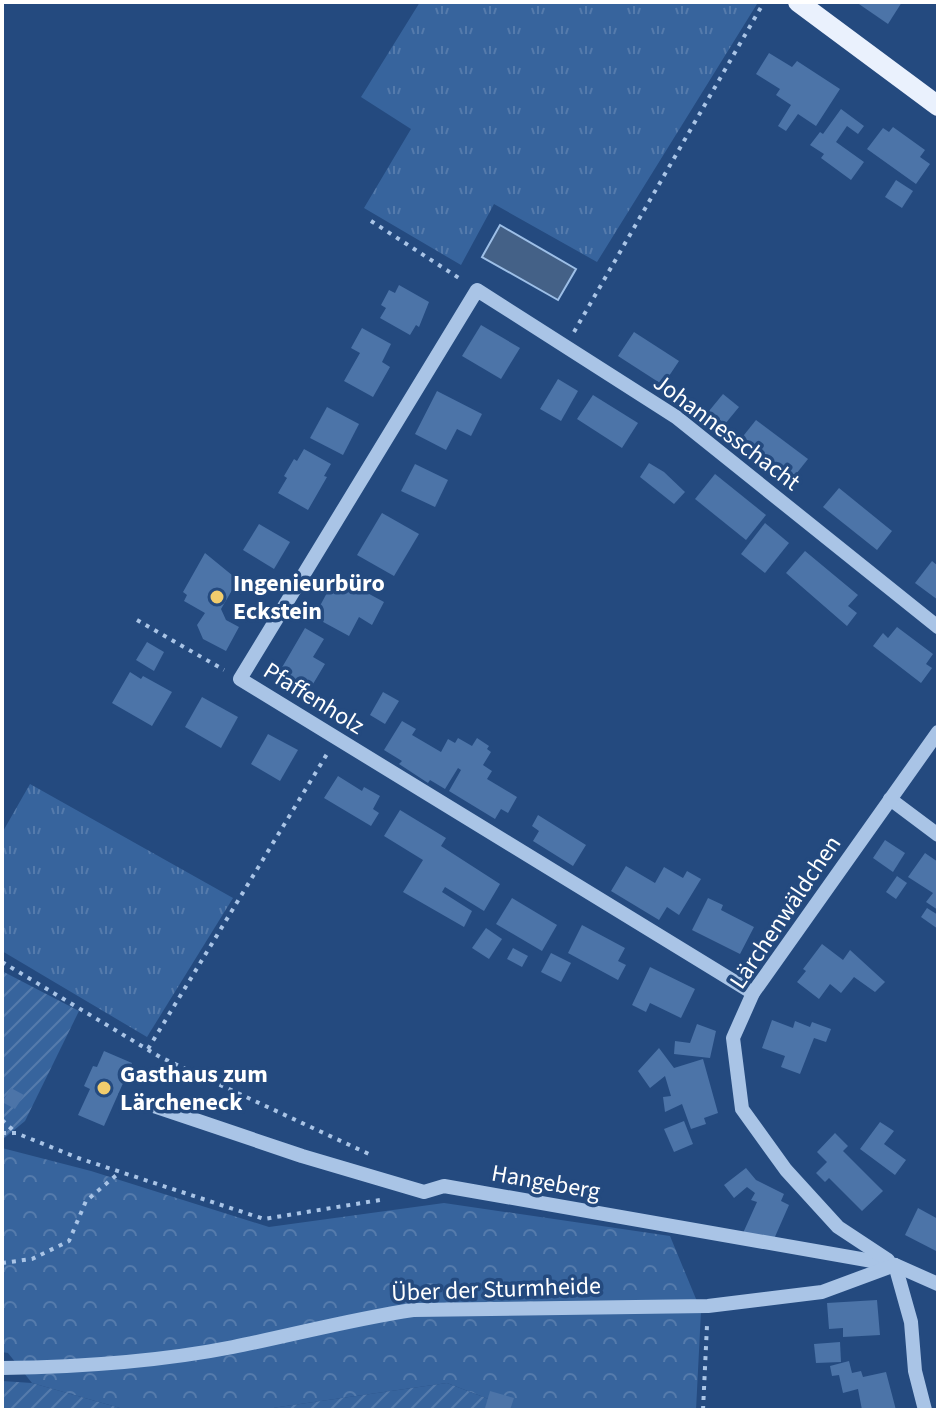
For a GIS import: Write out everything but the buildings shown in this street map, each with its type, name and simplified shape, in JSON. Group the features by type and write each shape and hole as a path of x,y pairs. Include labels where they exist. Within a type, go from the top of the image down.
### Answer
{"main road":[{"path":"798,2 938,106"}],"street":[{"name":"Johannesschacht","path":"477,290 676,417 938,627"},
{"name":"Pfaffenholz","path":"477,290 240,679 753,993"},
{"name":"Lärchenwäldchen","path":"895,1265 838,1227 786,1170 742,1109 733,1038 753,993 938,732"},
{"path":"890,799 938,835"},
{"name":"Hangeberg","path":"154,1106 302,1156 424,1192 444,1186 895,1265 938,1284"},
{"path":"895,1265 911,1322 915,1371 925,1410"},
{"name":"Über der Sturmheide","path":"2,1368 75,1367 162,1358 413,1310 708,1306 822,1292 895,1265"}],"path":[{"path":"567,345 764,2"},
{"path":"371,221 477,290"},
{"path":"137,620 240,679"},
{"path":"148,1049 337,738"},
{"path":"2,962 148,1049 377,1158"},
{"path":"2,1120 16,1133"},
{"path":"2,1133 16,1133 120,1172 264,1219 380,1200"},
{"path":"2,1263 32,1259 69,1241 86,1201 120,1172"},
{"path":"703,1410 708,1306"}],"green space":[{"path":"420,2 757,4 597,262 494,204 461,265 364,208 411,129 361,97"},
{"path":"30,784 233,898 147,1037 2,951 2,833"},
{"path":"2,971 79,1011 25,1121 2,1140"},
{"path":"2,1148 91,1171 269,1227 444,1203 670,1236 701,1311 696,1410 517,1410 447,1383 258,1410 127,1410 32,1383 8,1353 2,1352"},
{"path":"2,1381 32,1383 127,1410 2,1410"},
{"path":"447,1383 517,1410 258,1410"}],"shaded area":[{"path":"500,225 576,269 558,300 482,257"}],"place":[{"name":"Ingenieurbüro Eckstein","path":"217,597"},
{"name":"Gasthaus zum Lärcheneck","path":"104,1088"}]}
